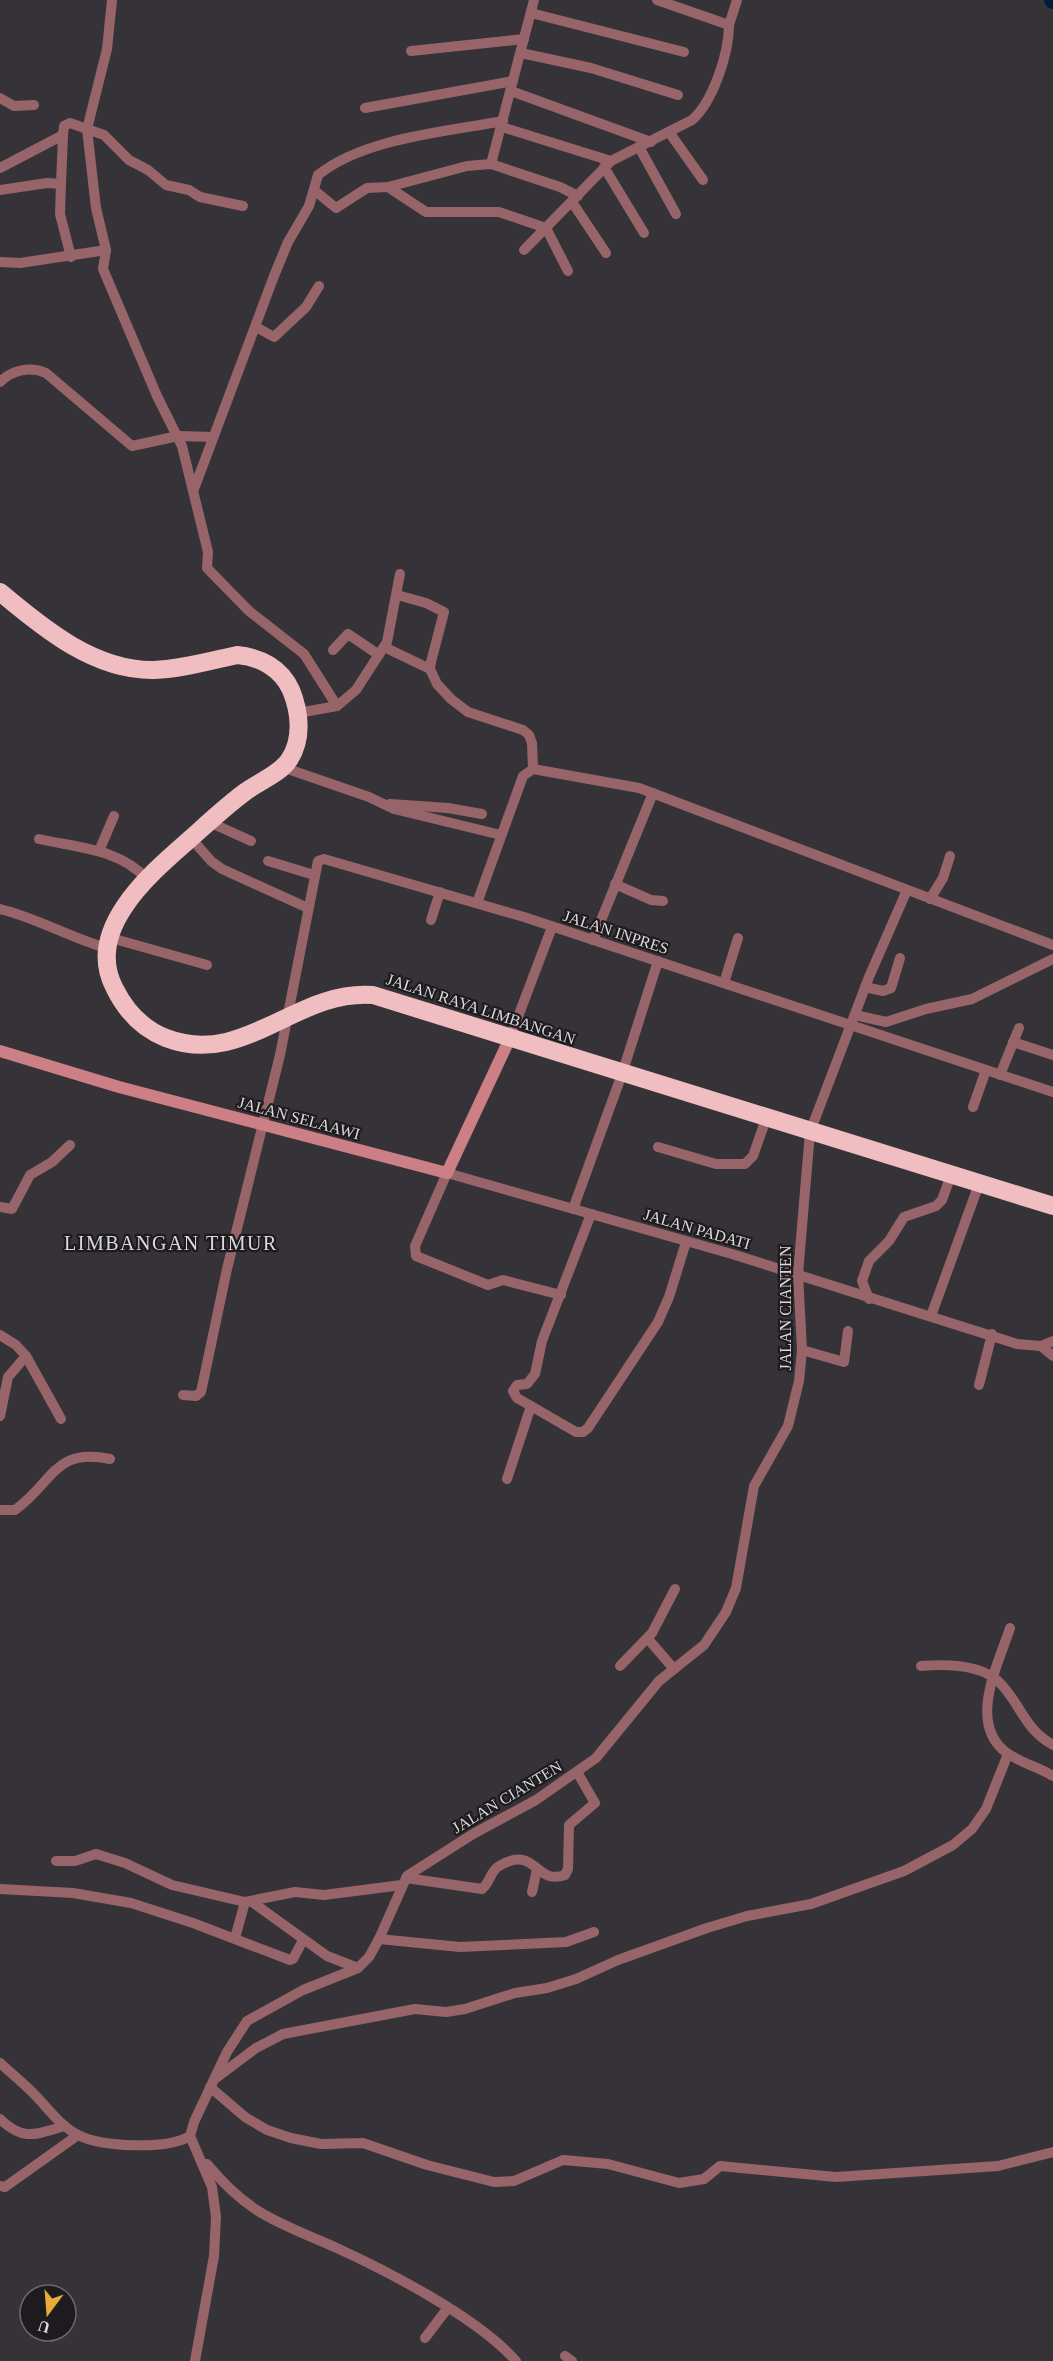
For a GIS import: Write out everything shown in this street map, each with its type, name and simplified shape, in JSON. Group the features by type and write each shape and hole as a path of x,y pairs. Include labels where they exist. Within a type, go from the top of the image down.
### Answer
{"highway":[{"name":"JALAN RAYA LIMBANGAN","path":"0,592 83,652 111,664 157,670 237,655 258,659 275,669 287,682 298,713 295,747 291,758 243,794 147,879 124,908 109,943 110,980 133,1016 160,1036 185,1045 205,1047 234,1040 338,996 373,995 766,1119 1053,1206"}],"street":[{"path":"112,0 107,49 87,129 96,208 106,250 103,269 157,396 178,436 194,489 208,552 207,568 249,611 304,654 337,706"},
{"path":"491,164 534,0"},
{"path":"525,250 608,164 692,120 705,106 726,51 729,25 737,0"},
{"path":"664,1 688,5 729,25"},
{"path":"531,13 684,52"},
{"path":"411,51 524,39"},
{"path":"521,53 591,68 678,95"},
{"path":"365,108 512,86 651,141"},
{"path":"0,98 4,103 14,106 34,105"},
{"path":"71,257 60,214 63,135 67,123 104,135 129,160 148,170 166,185 189,190 200,197 243,206"},
{"path":"194,489 276,270 309,206 320,174 372,147 502,124 608,164 644,233"},
{"path":"669,132 703,180"},
{"path":"0,168 63,135"},
{"path":"639,147 676,214"},
{"path":"314,190 336,208 364,189 388,188 467,166 491,164 560,187 575,199 606,253"},
{"path":"0,190 47,183 61,184"},
{"path":"388,188 426,213 499,212 546,228 568,271"},
{"path":"0,262 20,263 106,250"},
{"path":"256,327 274,337 306,307 320,286"},
{"path":"2,376 26,369 46,373 132,446 178,436 213,437"},
{"path":"298,713 337,706 350,698 381,651 392,626 400,574"},
{"path":"397,595 426,603 444,612 430,669 436,684 468,711 523,730 529,735 532,743 533,769"},
{"path":"333,650 348,634 381,651 430,669"},
{"path":"282,767 425,818 501,835"},
{"path":"477,903 523,776 533,769 620,783 653,793 1053,945"},
{"path":"593,940 653,793"},
{"path":"383,804 448,808 482,814"},
{"path":"99,851 114,816"},
{"path":"210,822 251,841"},
{"path":"191,838 211,861 222,869 308,908"},
{"path":"39,839 99,851 133,864 147,879"},
{"path":"930,899 943,878 950,856"},
{"name":"JALAN INPRES","path":"314,875 318,861 324,859 440,892 724,983 854,1020 1000,1075 1053,1092"},
{"path":"183,1395 196,1396 201,1392 229,1258 288,1017 314,875 268,861"},
{"path":"615,884 651,900 663,901"},
{"name":"JALAN CIANTEN","path":"404,1882 422,1866 536,1800 577,1772 611,1742 659,1681 704,1644 732,1599 754,1486 793,1411 802,1350 798,1274 810,1132 821,1097 854,1020 865,987 907,890"},
{"path":"430,920 440,892"},
{"path":"0,909 37,920 82,941 109,943 207,965"},
{"path":"552,927 510,1038 447,1173 414,1251 420,1258 488,1285 503,1280 561,1295"},
{"path":"724,983 738,938"},
{"path":"865,987 884,991 891,988 900,958"},
{"path":"854,1020 886,1022 926,1009 972,999 1053,959"},
{"path":"573,1209 622,1074 658,961"},
{"path":"1000,1075 1019,1028"},
{"path":"1013,1042 1053,1055"},
{"name":"JALAN SELAAWI","path":"0,1051 262,1125 447,1173"},
{"path":"973,1107 987,1070"},
{"path":"658,1147 716,1164 738,1166 745,1164 753,1155 766,1119"},
{"path":"0,1207 12,1209 30,1175 52,1162 70,1145"},
{"name":"JALAN PADATI","path":"447,1173 798,1274 869,1299 992,1334 1017,1344 1041,1346"},
{"path":"869,1299 862,1281 869,1261 889,1241 904,1217 936,1206 942,1200 951,1176"},
{"path":"931,1316 979,1184"},
{"path":"591,1215 542,1341 535,1374 527,1384 517,1385 513,1391 518,1398 576,1432 582,1432 588,1428 658,1322 669,1297 686,1242"},
{"path":"802,1350 844,1362 848,1331"},
{"path":"979,1385 992,1334"},
{"path":"0,1335 16,1345 26,1356 61,1419"},
{"path":"1053,1341 1041,1346 1053,1356"},
{"path":"0,1416 8,1377 26,1356"},
{"path":"507,1479 531,1406"},
{"path":"0,1510 19,1508 59,1467 73,1458 88,1455 110,1459"},
{"path":"620,1666 648,1639 675,1589"},
{"path":"1010,1628 987,1708 987,1728 1000,1747 1008,1754 1053,1776"},
{"path":"648,1639 674,1669"},
{"path":"921,1666 961,1666 994,1678 1031,1729 1053,1745"},
{"path":"212,2084 256,2048 283,2034 415,2009 446,2012 465,2009 515,1993 547,1988 707,1928 747,1916 811,1904 904,1871 958,1842 972,1829 986,1809 1008,1754"},
{"path":"248,1902 295,1892 324,1896 404,1882 439,1881 477,1889 488,1884 496,1868 513,1860 530,1861 537,1869 557,1877 565,1875 568,1872 569,1825 595,1803 577,1772"},
{"path":"56,1861 75,1861 96,1854 125,1863 172,1885 248,1902 335,1961 358,1968"},
{"path":"532,1892 537,1869"},
{"path":"0,2063 65,2126 78,2135 102,2141 161,2146 175,2143 190,2136 238,2031 247,2021 303,1990 358,1968 369,1957 379,1939 404,1882"},
{"path":"0,1889 73,1893 114,1899 235,1938 290,1960 293,1959 303,1940"},
{"path":"235,1938 248,1902"},
{"path":"379,1939 460,1947 566,1942 594,1932"},
{"path":"212,2084 251,2120 267,2130 321,2144 363,2143 427,2165 501,2183 526,2176 563,2160 609,2164 679,2183 697,2182 720,2166 836,2177 998,2166 1053,2152"},
{"path":"0,2119 24,2135 65,2126"},
{"path":"0,2186 4,2187 78,2135"},
{"path":"190,2136 212,2187 216,2217 214,2256 195,2361"},
{"path":"195,2149 225,2186 253,2210 357,2258 447,2309 497,2341 516,2361"},
{"path":"424,2338 447,2309"}],"district":[{"name":"LIMBANGAN TIMUR","path":"171,1243"}]}
